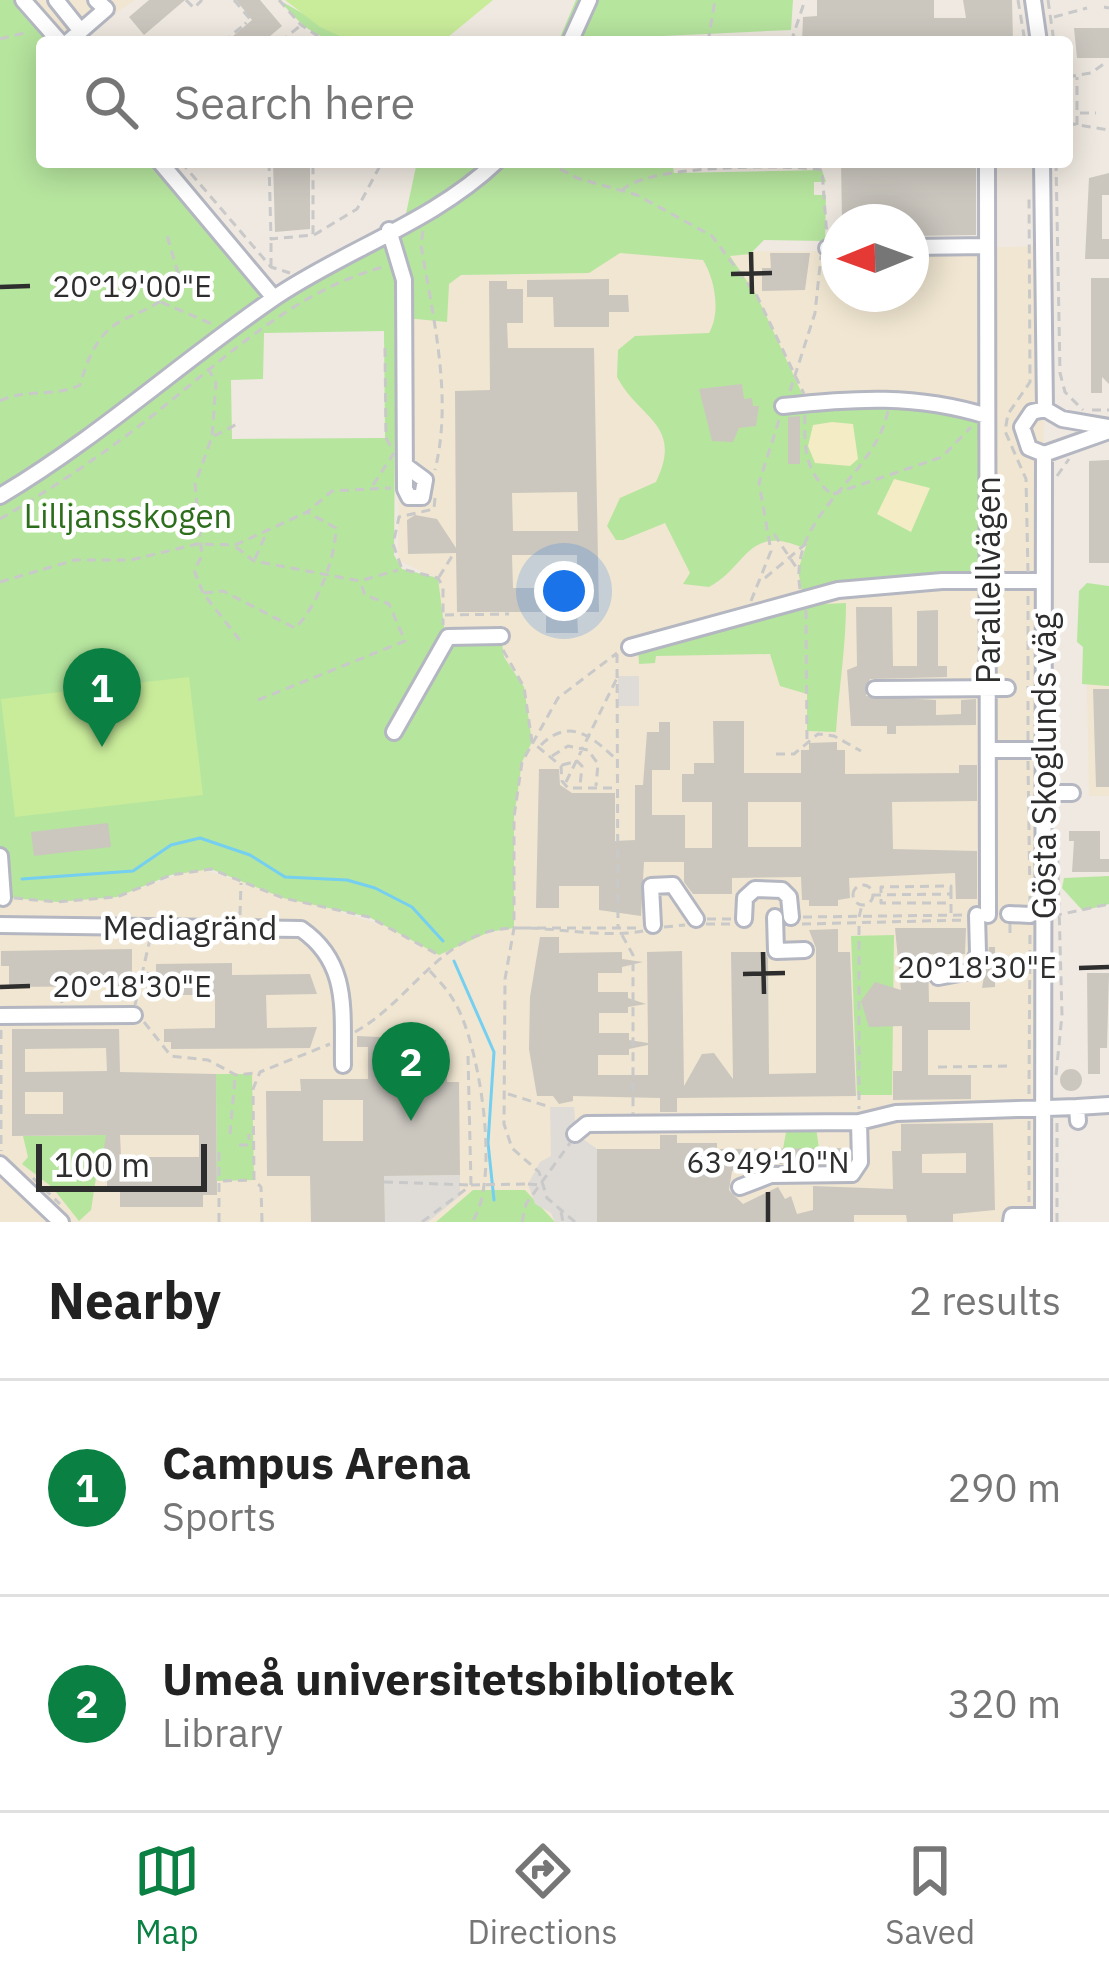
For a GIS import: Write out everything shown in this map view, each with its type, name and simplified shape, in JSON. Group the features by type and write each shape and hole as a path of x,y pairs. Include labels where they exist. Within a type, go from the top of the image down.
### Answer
{"street":[{"path":"23,0 58,36"},
{"path":"56,0 80,30"},
{"path":"72,36 106,9 96,0"},
{"path":"573,36 589,0"},
{"path":"1033,0 1038,36"},
{"path":"165,168 274,298"},
{"path":"0,496 274,298 457,194 489,168"},
{"name":"Parallellvägen","path":"938,977 963,975 975,963 983,915 988,750 987,168"},
{"name":"Gösta Skoglunds väg","path":"1042,168 1046,409 1032,412 1022,428 1029,448 1044,454 1035,581 1035,750 1057,793 1043,1219"},
{"path":"389,230 401,263 405,489"},
{"path":"929,247 987,246"},
{"path":"783,406 805,400 890,398 984,415"},
{"path":"1046,409 1062,419 1109,429"},
{"path":"1062,419 1062,444"},
{"path":"1044,454 1062,444 1080,423"},
{"path":"624,650 803,597 906,582 1035,581"},
{"path":"394,732 448,637 501,636"},
{"path":"875,689 1007,688"},
{"path":"988,750 1035,750"},
{"path":"0,856 4,898"},
{"path":"652,925 651,886 674,885 696,919"},
{"path":"744,919 745,898 755,890 782,890 789,897 776,951 805,950"},
{"path":"1010,916 1030,915"},
{"name":"Mediagränd","path":"0,925 301,928 324,948 339,975 344,1065"},
{"path":"0,1016 134,1015"},
{"path":"575,1134 586,1124 859,1122 896,1113 1043,1110 1078,1114 1109,1105"},
{"path":"740,1187 772,1175 852,1174 860,1162 859,1122"},
{"path":"0,1164 61,1222"},
{"path":"1011,1219 1043,1219"}],"path":[{"path":"186,0 194,8 202,0"},
{"path":"231,36 250,19 234,0"},
{"path":"279,0 318,36"},
{"path":"709,36 715,0"},
{"path":"793,36 805,0"},
{"path":"1018,0 1024,36"},
{"path":"1048,0 1053,36"},
{"path":"1051,18 1087,8"},
{"path":"287,36 301,25"},
{"path":"0,39 24,33"},
{"path":"1073,77 1105,63"},
{"path":"1077,77 1077,125"},
{"path":"1077,113 1096,113"},
{"path":"1073,124 1109,130"},
{"path":"186,168 271,267 289,272 308,300"},
{"path":"269,168 271,267"},
{"path":"313,168 313,235"},
{"path":"271,238 313,235 340,220 368,195 379,168"},
{"path":"563,168 676,213 712,236 757,296 797,375 805,400 807,462 814,478 831,494"},
{"path":"1056,168 1060,373 1080,423 1079,451 1058,475 1056,489"},
{"path":"622,190 627,183 661,174 822,170 827,204"},
{"path":"1029,184 1030,382 1008,414 1005,431 1026,478 1035,581 1030,915 1043,1110 1043,1219"},
{"path":"402,568 394,555 395,523 407,512 434,509 440,451 437,323 422,254 427,221"},
{"path":"0,401 15,393 62,394 80,385 99,335 159,301 180,280 166,232"},
{"path":"0,519 51,489 170,402 207,367 308,300 346,277 422,254"},
{"path":"808,740 798,570 772,532 759,483 815,314 821,263"},
{"path":"159,301 228,332"},
{"path":"372,486 402,457 386,438 385,348"},
{"path":"207,367 216,383 212,436 195,484 197,544 202,556 194,570 202,593 242,643"},
{"path":"798,570 831,494 876,448 890,398"},
{"path":"1080,423 1109,410"},
{"path":"831,494 942,457 984,415"},
{"path":"212,436 239,423"},
{"path":"0,582 75,560 131,560 197,544 235,545 307,512 332,491 372,486 405,489"},
{"path":"202,593 223,591 296,628 314,612 322,575 336,548 337,528 307,512"},
{"path":"763,579 772,532"},
{"path":"254,561 265,548 265,535"},
{"path":"738,615 763,579 808,542"},
{"path":"235,545 254,561 322,575 360,580 402,568 438,578"},
{"path":"448,637 438,578 454,554"},
{"path":"258,700 405,641 389,604 365,595 360,580"},
{"path":"443,615 509,614"},
{"path":"501,636 504,657 524,687 532,742 561,766 565,784"},
{"path":"565,784 618,676 624,650"},
{"path":"575,1222 542,1185 539,1172 506,1138 506,980 514,928 516,800 532,742 558,698 624,650"},
{"path":"618,676 618,929 633,956 634,1124"},
{"path":"539,748 562,732 589,735 619,760"},
{"path":"776,754 794,754 808,740 834,736 862,751"},
{"path":"550,758 568,746 583,748 598,764 595,788"},
{"path":"561,766 577,761"},
{"path":"577,761 584,771 578,788"},
{"path":"565,784 620,788"},
{"path":"1051,1086 1062,1031 1057,793"},
{"path":"4,898 117,897 196,868 283,898 369,917 439,955"},
{"path":"240,926 241,881"},
{"path":"862,905 852,895 862,885 872,895 951,893 951,921"},
{"path":"859,1122 862,905 872,895"},
{"path":"881,895 881,904 951,903"},
{"path":"1047,916 1109,904"},
{"path":"1010,916 1010,939"},
{"path":"151,926 134,1015 171,1056 208,1060 236,1075 260,1072 343,1039 385,1013 439,955 489,932 514,928"},
{"path":"429,970 456,1003 479,1080 484,1204 472,1222"},
{"path":"58,987 65,1016"},
{"path":"0,1016 2,1151"},
{"path":"468,1048 471,1186"},
{"path":"938,1066 1010,1066"},
{"path":"260,1072 253,1089 251,1145 254,1180 261,1187 262,1222"},
{"path":"230,1134 236,1075"},
{"path":"506,1094 548,1107"},
{"path":"1043,1110 1043,1219"},
{"path":"239,1134 251,1134"},
{"path":"522,1222 526,1204 575,1134"},
{"path":"239,1145 251,1145"},
{"path":"219,1152 219,1222"},
{"path":"219,1181 254,1180"},
{"path":"384,1182 542,1185"},
{"path":"422,1222 471,1186"},
{"path":"561,1210 562,1222"}],"shaded area":[{"path":"23,0 135,0 83,36 55,36"},
{"path":"1044,246 1043,1222 0,1222 0,897 57,902 117,897 197,868 388,927 477,936 514,928 514,817 522,762 532,742 520,679 504,657 501,636 444,634 438,579 398,560 401,265 422,254 821,251 821,312 929,312 929,249"},
{"path":"618,676 639,676 639,706 618,706"},
{"path":"1087,681 1109,681 1109,796 1089,796"},
{"path":"550,1107 574,1107 576,1134 597,1149 597,1222 555,1222 551,1213 535,1204 528,1184 540,1162 551,1156"},
{"path":"460,1175 460,1196 428,1222 385,1222 384,1176"}],"green space":[{"name":"Lilljansskogen","path":"0,0 23,0 55,36 36,36 36,168 165,168 274,298 404,223 416,168 673,168 674,173 822,170 826,182 814,182 814,195 826,195 826,204 821,204 821,241 764,240 750,254 730,256 757,296 805,400 981,414 987,581 838,590 805,605 846,603 836,732 807,731 807,694 780,686 770,654 656,656 655,663 639,664 638,645 803,597 798,570 807,543 801,547 769,541 758,545 709,587 683,584 690,573 665,523 623,540 616,540 607,526 620,498 656,482 665,447 662,434 617,377 618,350 635,336 709,333 715,316 711,277 703,260 620,253 589,273 461,275 449,284 447,322 396,317 394,555 402,569 438,578 445,634 501,636 504,657 524,687 532,742 522,762 514,817 514,928 489,932 439,955 369,917 283,898 211,869 171,875 117,897 57,902 0,897","holes":["384,331 385,438 232,439 231,380 263,379 264,333"]},
{"path":"279,0 342,36 322,36"},
{"path":"285,0 493,0 449,36 340,36"},
{"path":"576,0 793,0 791,30 561,36"},
{"path":"1087,583 1109,586 1109,686 1082,684 1083,647 1077,642 1079,591"},
{"path":"189,677 203,795 15,817 1,699"},
{"path":"1109,876 1109,904 1083,911 1062,888 1064,878"},
{"path":"894,935 892,1095 857,1095 851,936"},
{"path":"216,1074 252,1074 254,1180 217,1181"},
{"path":"787,1127 816,1127 819,1149 783,1149"},
{"path":"106,1135 106,1158 99,1158 91,1210 79,1221 52,1187 22,1164 28,1157 23,1136"},
{"path":"473,1190 525,1190 555,1222 436,1222"}],"sand":[{"path":"853,424 858,459 850,466 815,463 808,446 813,425"},
{"path":"894,479 930,488 911,532 877,514"}],"building":[{"path":"149,0 185,0 144,35 129,17"},
{"path":"236,0 260,0 282,26 270,36 233,36 252,20"},
{"path":"817,0 934,0 934,18 966,18 963,0 1012,0 1013,36 802,36 803,17 817,16"},
{"path":"1074,28 1109,28 1109,58 1077,58"},
{"path":"273,168 310,168 310,229 275,232"},
{"path":"841,168 976,168 976,235 929,236 929,204 842,204"},
{"path":"1109,173 1109,195 1102,195 1102,239 1109,239 1109,259 1085,259 1089,178"},
{"path":"770,253 810,253 805,290 762,291 762,268 771,268"},
{"path":"1091,278 1109,278 1109,384 1102,377 1102,393 1091,393"},
{"path":"609,279 609,295 628,295 629,312 609,312 609,327 554,327 553,297 527,297 527,280"},
{"path":"489,281 507,281 507,289 523,289 523,323 507,323 508,348 594,348 599,612 577,612 578,633 546,633 546,612 457,612 456,553 408,554 407,520 415,515 437,519 456,548 455,391 490,390","holes":["577,492 578,531 513,531 512,493","512,555 577,555 577,588 513,588"]},
{"path":"742,384 744,399 752,398 753,406 759,406 756,426 739,428 733,442 712,441 699,389"},
{"path":"800,416 800,464 788,464 788,417"},
{"path":"1109,460 1109,563 1089,563 1089,461"},
{"path":"856,607 892,607 893,666 917,666 917,611 938,610 938,666 947,666 947,677 870,679 866,696 936,700 936,715 961,714 961,700 976,699 976,725 896,726 896,734 887,734 887,726 851,726 847,670 857,666"},
{"path":"1093,689 1109,689 1109,787 1096,787"},
{"path":"713,721 744,721 744,773 801,773 801,750 809,750 809,743 837,742 837,750 845,750 845,774 959,773 959,765 977,765 977,801 892,802 893,849 977,851 977,899 956,899 955,873 849,878 850,898 838,900 838,906 809,906 809,900 802,900 801,877 732,878 732,894 693,894 684,882 684,862 644,862 641,916 599,910 599,886 559,886 559,908 536,908 539,769 559,769 560,785 572,793 615,793 615,841 635,840 635,785 643,785 647,732 659,732 659,722 670,722 670,770 652,770 652,815 685,815 685,848 712,848 712,802 682,802 682,774 694,774 694,763 714,763","holes":["748,802 801,802 801,847 748,847"]},
{"path":"108,823 111,847 34,856 31,832"},
{"path":"1069,831 1100,831 1100,859 1109,859 1109,872 1072,872 1074,841 1069,841"},
{"path":"895,928 966,928 965,954 928,954 929,1002 970,1002 970,1030 928,1030 928,1075 971,1075 971,1099 893,1100 893,1071 902,1071 902,1026 869,1027 861,1001 875,982 901,990"},
{"path":"838,929 838,952 850,952 856,1096 677,1098 677,1112 660,1112 660,1098 573,1096 573,1101 559,1104 553,1096 537,1096 529,1049 530,997 540,937 559,937 559,953 622,952 622,959 643,962 622,967 622,973 598,973 598,992 628,992 628,998 646,1004 628,1007 628,1013 599,1013 599,1033 629,1033 629,1040 648,1043 647,952 682,951 684,1086 702,1054 714,1053 733,1079 731,952 765,952 768,958 769,1074 816,1073 816,948 809,930","holes":["648,1045 648,1075 598,1075 598,1055 629,1055 629,1049"]},
{"path":"989,947 995,947 995,987 982,988"},
{"path":"132,949 132,978 123,978 123,986 9,987 9,966 1,966 1,951"},
{"path":"232,963 232,975 310,974 317,994 266,995 267,1028 317,1027 310,1048 171,1049 171,1042 164,1042 164,1029 215,1028 215,995 146,995 146,972 156,972 156,964"},
{"path":"1087,973 1109,973 1107,1048 1100,1048 1100,1074 1088,1074"},
{"path":"12,1029 119,1029 120,1072 216,1074 217,1195 203,1195 203,1207 120,1207 120,1189 107,1189 107,1179 99,1179 106,1135 12,1136","holes":["106,1048 107,1071 25,1072 25,1049","25,1092 63,1092 63,1114 25,1114","120,1135 199,1135 199,1157 121,1157"]},
{"path":"357,1036 446,1040 447,1082 459,1082 460,1175 384,1176 385,1222 311,1222 310,1176 267,1176 266,1091 301,1091 300,1079 368,1079 368,1047 357,1047","holes":["323,1100 363,1100 363,1141 323,1141"]},
{"path":"1071,1069 1082,1080 1071,1091 1060,1080"},
{"path":"993,1123 995,1210 953,1214 953,1222 907,1222 906,1215 854,1215 854,1222 597,1222 597,1149 660,1149 660,1135 677,1135 677,1143 717,1143 717,1149 848,1148 846,1163 771,1164 732,1171 729,1190 743,1204 778,1187 785,1199 791,1196 797,1214 813,1210 813,1186 893,1189 892,1151 901,1151 901,1124","holes":["966,1153 966,1173 922,1173 922,1154"]}],"waterway":[{"path":"22,879 133,871 171,845 200,838 250,855 285,877 347,880 375,888 412,907 443,941"},
{"path":"454,961 494,1052 488,1143 494,1200"}],"place":[{"name":"Campus Arena","path":"102,747"},
{"name":"Umeå universitetsbibliotek","path":"411,1121"}]}
